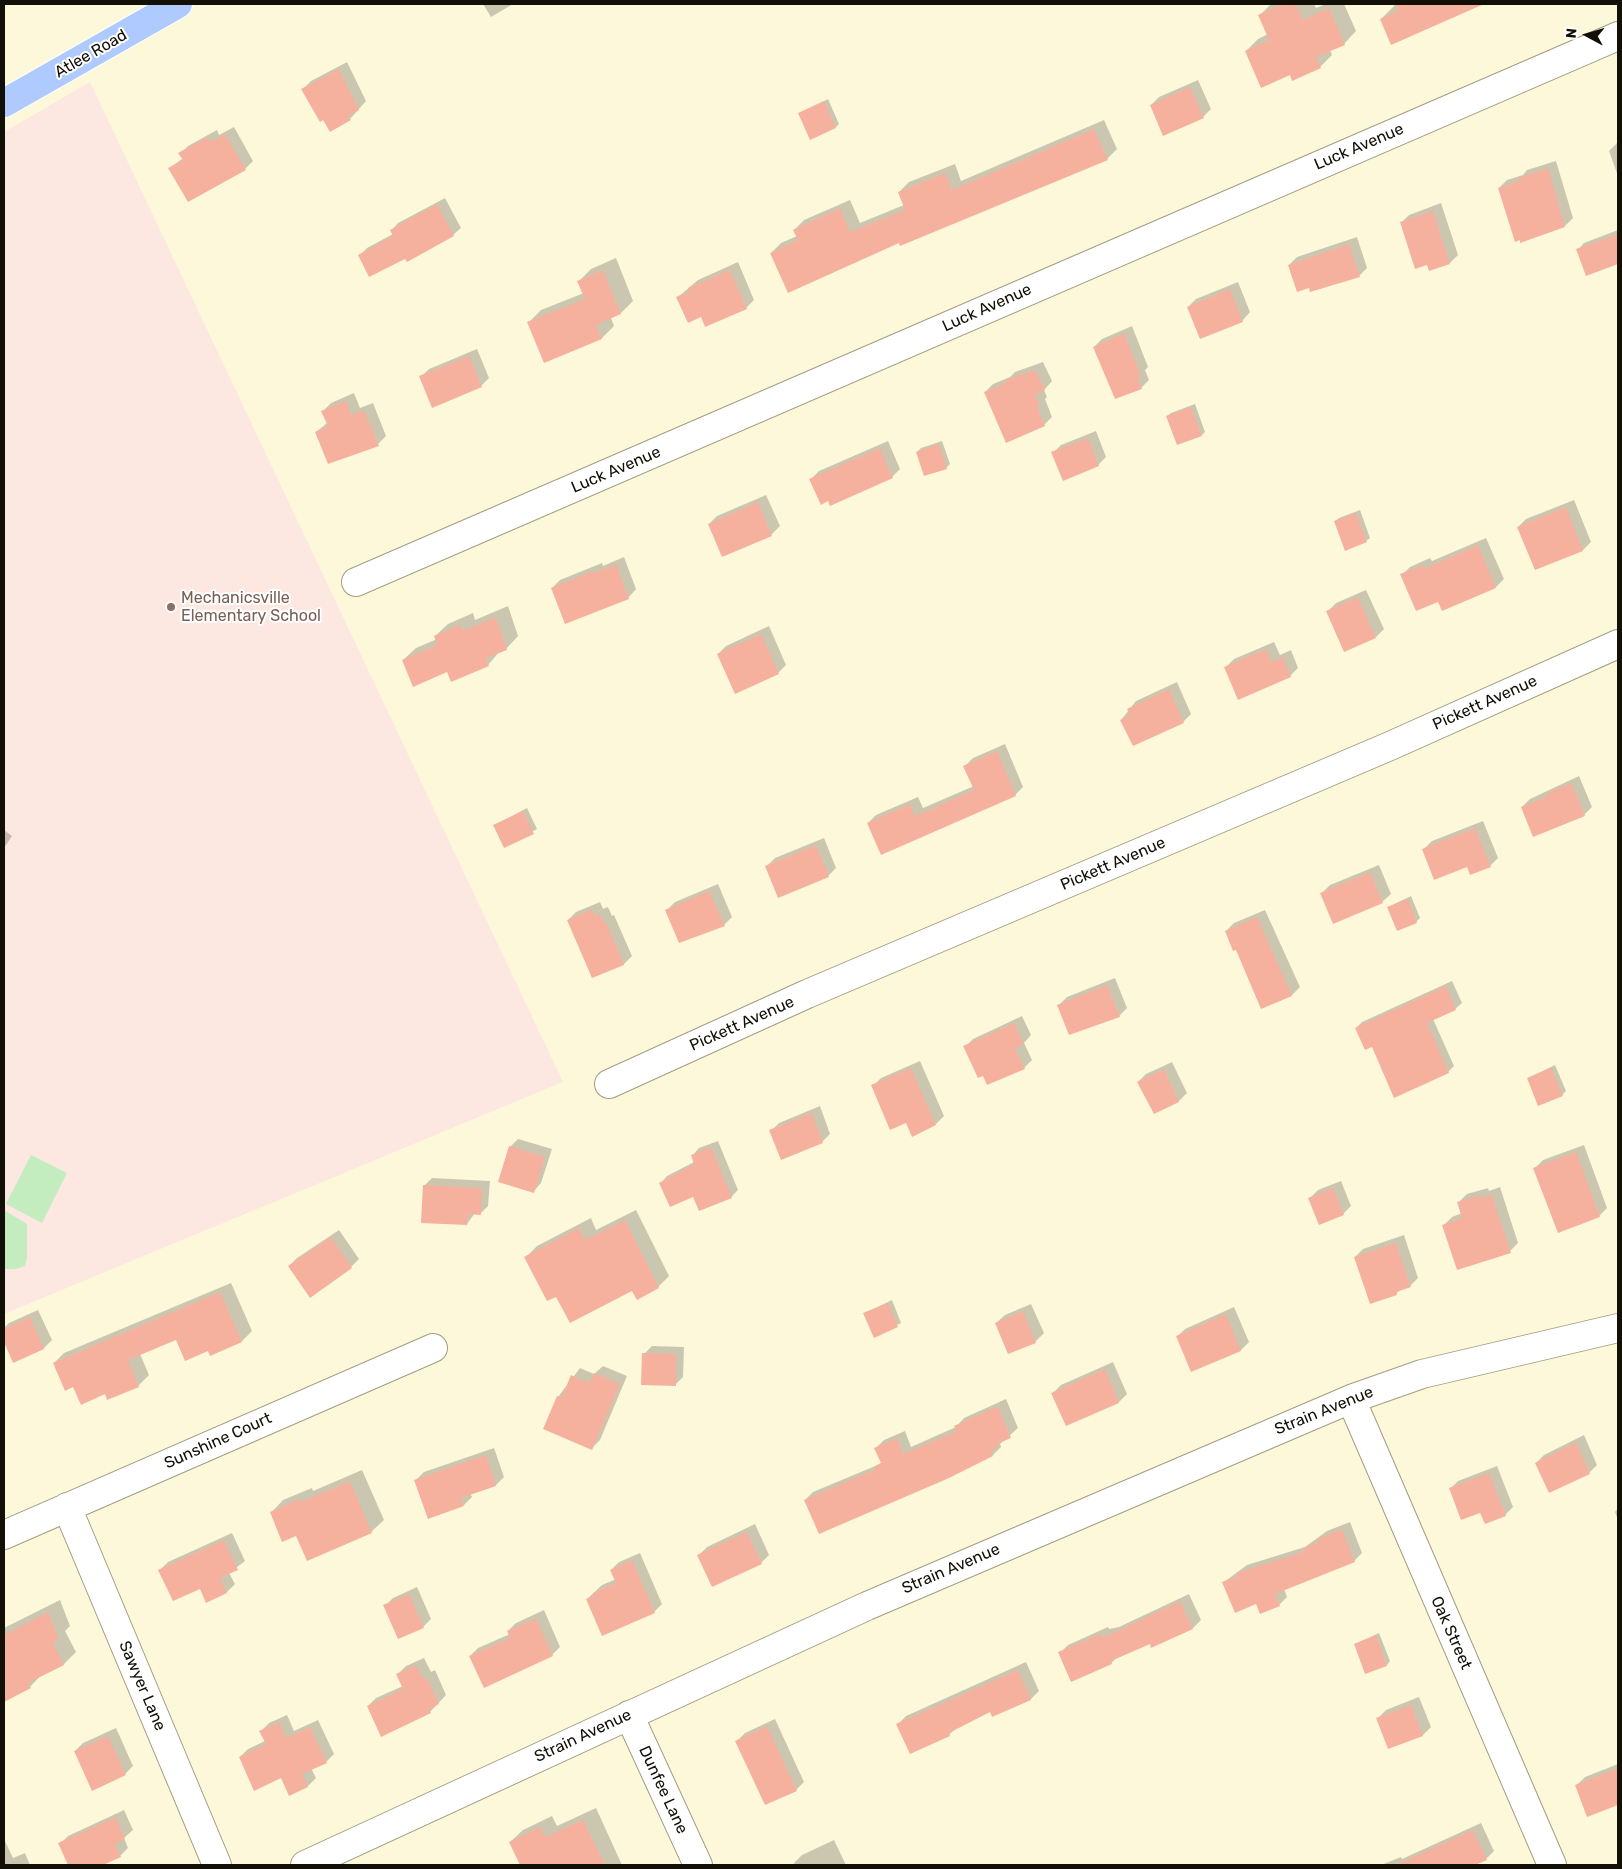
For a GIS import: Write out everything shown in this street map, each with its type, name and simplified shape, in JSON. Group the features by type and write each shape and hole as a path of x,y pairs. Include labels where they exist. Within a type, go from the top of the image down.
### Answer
{"main road":[{"name":"Atlee Road","path":"4,103 178,4"}],"street":[{"name":"Luck Avenue","path":"356,582 1618,36"},
{"name":"Pickett Avenue","path":"609,1084 808,994 1390,746 1618,644"},
{"name":"Strain Avenue","path":"305,1865 867,1606 1351,1399 1422,1374 1618,1328"},
{"name":"Sunshine Court","path":"4,1535 433,1348"},
{"name":"Oak Street","path":"1351,1399 1552,1865"},
{"name":"Sawyer Lane","path":"67,1507 217,1865"},
{"name":"Dunfee Lane","path":"629,1715 698,1865"}],"shaded area":[{"name":"Mechanicsville Elementary School","path":"90,82 563,1082 4,1314 4,132"}],"green space":[{"path":"31,1155 67,1173 42,1223 6,1204"},
{"path":"4,1210 27,1224 27,1258 25,1266 16,1269 4,1269"}],"building":[{"path":"1282,4 1296,4 1303,20 1329,8 1345,45 1316,57 1321,68 1292,81 1290,75 1261,88 1245,51 1269,40 1258,15"},
{"path":"1395,4 1484,4 1391,45 1380,19 1398,11"},
{"path":"339,69 359,110 348,116 351,120 330,132 323,120 320,122 301,89"},
{"path":"1190,87 1204,118 1163,136 1150,105"},
{"path":"824,101 836,128 810,140 798,113"},
{"path":"1094,129 1108,160 900,246 899,243 788,293 770,253 798,240 793,230 840,208 850,232 905,210 898,192 945,173 952,190"},
{"path":"225,134 246,170 188,202 168,168 183,160 178,153 208,137 211,142"},
{"path":"1548,168 1565,227 1520,243 1520,240 1515,242 1498,188 1519,181 1518,178"},
{"path":"437,204 454,236 407,262 405,259 369,277 358,255 393,236 390,230"},
{"path":"1433,211 1450,264 1429,271 1427,265 1415,269 1400,222"},
{"path":"1618,234 1618,264 1586,276 1576,249"},
{"path":"1349,244 1360,277 1310,292 1309,288 1297,292 1288,265"},
{"path":"603,270 621,314 596,325 602,339 544,363 527,322 585,299 577,281"},
{"path":"730,270 747,309 705,327 701,317 688,323 676,297 690,291 688,288"},
{"path":"1230,289 1243,322 1200,339 1187,307"},
{"path":"1124,333 1141,376 1137,378 1142,389 1115,399 1093,347"},
{"path":"469,356 482,387 432,408 419,376"},
{"path":"1035,370 1045,390 1035,395 1040,406 1037,407 1045,426 1006,443 984,392 1006,383 1005,380"},
{"path":"346,401 352,415 364,410 379,446 328,464 315,432 328,426 321,411"},
{"path":"1191,407 1202,436 1177,445 1166,416"},
{"path":"1088,438 1099,466 1063,481 1051,452"},
{"path":"939,444 947,469 924,476 916,452"},
{"path":"880,448 893,478 830,506 828,501 821,505 809,479"},
{"path":"758,502 772,536 722,557 708,524"},
{"path":"1566,507 1583,551 1535,570 1517,527"},
{"path":"1356,513 1367,542 1345,551 1334,521"},
{"path":"1478,545 1496,588 1442,611 1438,602 1416,611 1400,574 1422,565 1424,569"},
{"path":"616,564 629,599 565,624 551,588"},
{"path":"1358,597 1376,638 1344,652 1326,611"},
{"path":"496,617 507,650 486,658 489,666 451,682 447,672 413,687 402,660 437,645 434,636 460,625 463,631"},
{"path":"761,634 779,674 735,694 717,654"},
{"path":"1266,649 1272,662 1283,657 1291,677 1238,700 1224,667"},
{"path":"1169,689 1184,723 1133,746 1120,720 1130,715 1127,709"},
{"path":"997,751 1016,796 881,855 867,823 910,804 915,816 974,790 963,766"},
{"path":"1571,783 1585,816 1533,837 1521,807 1548,796 1547,793"},
{"path":"523,811 534,834 504,848 493,825"},
{"path":"1475,828 1491,867 1470,875 1467,867 1434,880 1422,849"},
{"path":"816,845 829,877 778,898 765,866"},
{"path":"1370,872 1383,903 1333,924 1320,893"},
{"path":"709,891 725,926 679,943 665,910"},
{"path":"1408,899 1417,923 1397,931 1387,907"},
{"path":"592,909 595,916 600,914 604,923 606,922 624,965 592,978 567,920"},
{"path":"1257,917 1292,996 1261,1009 1236,950 1233,951 1225,931"},
{"path":"1107,985 1120,1017 1069,1035 1057,1005"},
{"path":"1446,986 1456,1010 1427,1023 1449,1073 1394,1098 1372,1047 1365,1050 1355,1028"},
{"path":"1014,1023 1024,1044 1015,1049 1025,1069 987,1085 983,1076 978,1078 963,1046"},
{"path":"911,1068 936,1125 912,1137 906,1123 890,1130 871,1085"},
{"path":"1551,1068 1563,1096 1538,1106 1527,1078"},
{"path":"1164,1069 1179,1102 1154,1114 1137,1082"},
{"path":"812,1113 823,1143 781,1160 769,1130"},
{"path":"509,1146 545,1157 534,1193 498,1182"},
{"path":"711,1147 732,1198 699,1211 693,1197 670,1207 659,1183 694,1164 691,1155"},
{"path":"1576,1152 1600,1217 1558,1233 1533,1168"},
{"path":"423,1185 482,1188 481,1215 468,1214 467,1225 421,1223"},
{"path":"1333,1188 1344,1215 1319,1225 1308,1198"},
{"path":"1480,1195 1481,1198 1492,1195 1511,1253 1457,1270 1442,1225 1462,1218 1457,1202"},
{"path":"625,1220 659,1288 637,1300 632,1291 570,1323 556,1297 547,1301 524,1257 579,1228 585,1240"},
{"path":"331,1237 352,1268 310,1298 288,1266"},
{"path":"1396,1243 1411,1287 1396,1292 1397,1295 1370,1304 1354,1257"},
{"path":"220,1292 242,1342 210,1356 208,1351 185,1361 176,1340 128,1360 139,1387 107,1400 105,1394 81,1405 73,1387 65,1391 53,1363"},
{"path":"888,1303 898,1327 874,1338 863,1313"},
{"path":"1023,1311 1036,1343 1008,1354 995,1323"},
{"path":"1226,1314 1241,1351 1191,1372 1176,1336"},
{"path":"30,1317 44,1349 13,1363 4,1342 4,1329"},
{"path":"642,1353 676,1354 676,1386 641,1385"},
{"path":"1105,1369 1119,1403 1066,1426 1051,1393"},
{"path":"594,1373 620,1384 592,1450 543,1429 557,1396 562,1397 571,1375 589,1383"},
{"path":"998,1406 1011,1438 997,1444 999,1447 991,1451 993,1456 949,1478 819,1534 804,1500 876,1469 875,1466 881,1463 874,1448 897,1438 903,1454 957,1431 954,1426"},
{"path":"1576,1442 1590,1474 1549,1493 1535,1463"},
{"path":"486,1455 496,1486 461,1498 464,1506 428,1519 414,1480"},
{"path":"1489,1473 1506,1516 1485,1524 1480,1513 1461,1520 1449,1488"},
{"path":"350,1481 372,1533 307,1561 296,1536 282,1542 270,1512 299,1499 301,1502"},
{"path":"1342,1529 1355,1562 1275,1594 1280,1606 1260,1614 1256,1604 1235,1613 1222,1582 1238,1576 1237,1573 1303,1552 1302,1549 1319,1542 1317,1539"},
{"path":"747,1532 762,1564 712,1587 697,1555"},
{"path":"224,1540 238,1570 220,1578 227,1593 206,1603 200,1589 173,1601 158,1570"},
{"path":"632,1560 655,1613 602,1636 586,1599 595,1595 593,1593 616,1583 610,1570"},
{"path":"409,1594 424,1628 398,1639 383,1605"},
{"path":"1180,1601 1193,1629 1151,1648 1150,1644 1111,1661 1112,1664 1071,1682 1058,1652 1100,1634 1101,1637 1109,1635"},
{"path":"48,1612 59,1640 53,1643 64,1665 28,1683 31,1688 4,1702 4,1635"},
{"path":"536,1618 553,1656 484,1688 469,1656 510,1638 507,1631"},
{"path":"1376,1635 1387,1666 1365,1674 1354,1644"},
{"path":"416,1665 423,1679 427,1678 439,1704 429,1709 431,1713 381,1737 367,1706 403,1689 396,1674"},
{"path":"1018,1670 1031,1700 992,1717 990,1712 949,1733 950,1736 910,1754 896,1724"},
{"path":"1411,1705 1423,1736 1388,1749 1376,1718"},
{"path":"279,1722 286,1738 310,1727 327,1763 302,1774 308,1787 289,1796 281,1778 254,1791 239,1757 266,1744 259,1731"},
{"path":"767,1726 797,1791 765,1805 735,1741"},
{"path":"108,1736 126,1775 92,1791 74,1751"},
{"path":"1618,1768 1618,1805 1587,1817 1575,1785"},
{"path":"116,1817 125,1839 115,1844 121,1857 103,1865 68,1865 58,1843"},
{"path":"583,1820 605,1865 520,1865 509,1842 540,1827 545,1837"},
{"path":"1473,1830 1487,1860 1475,1865 1396,1865"}],"place":[{"name":"Mechanicsville Elementary School","path":"171,607"}]}
